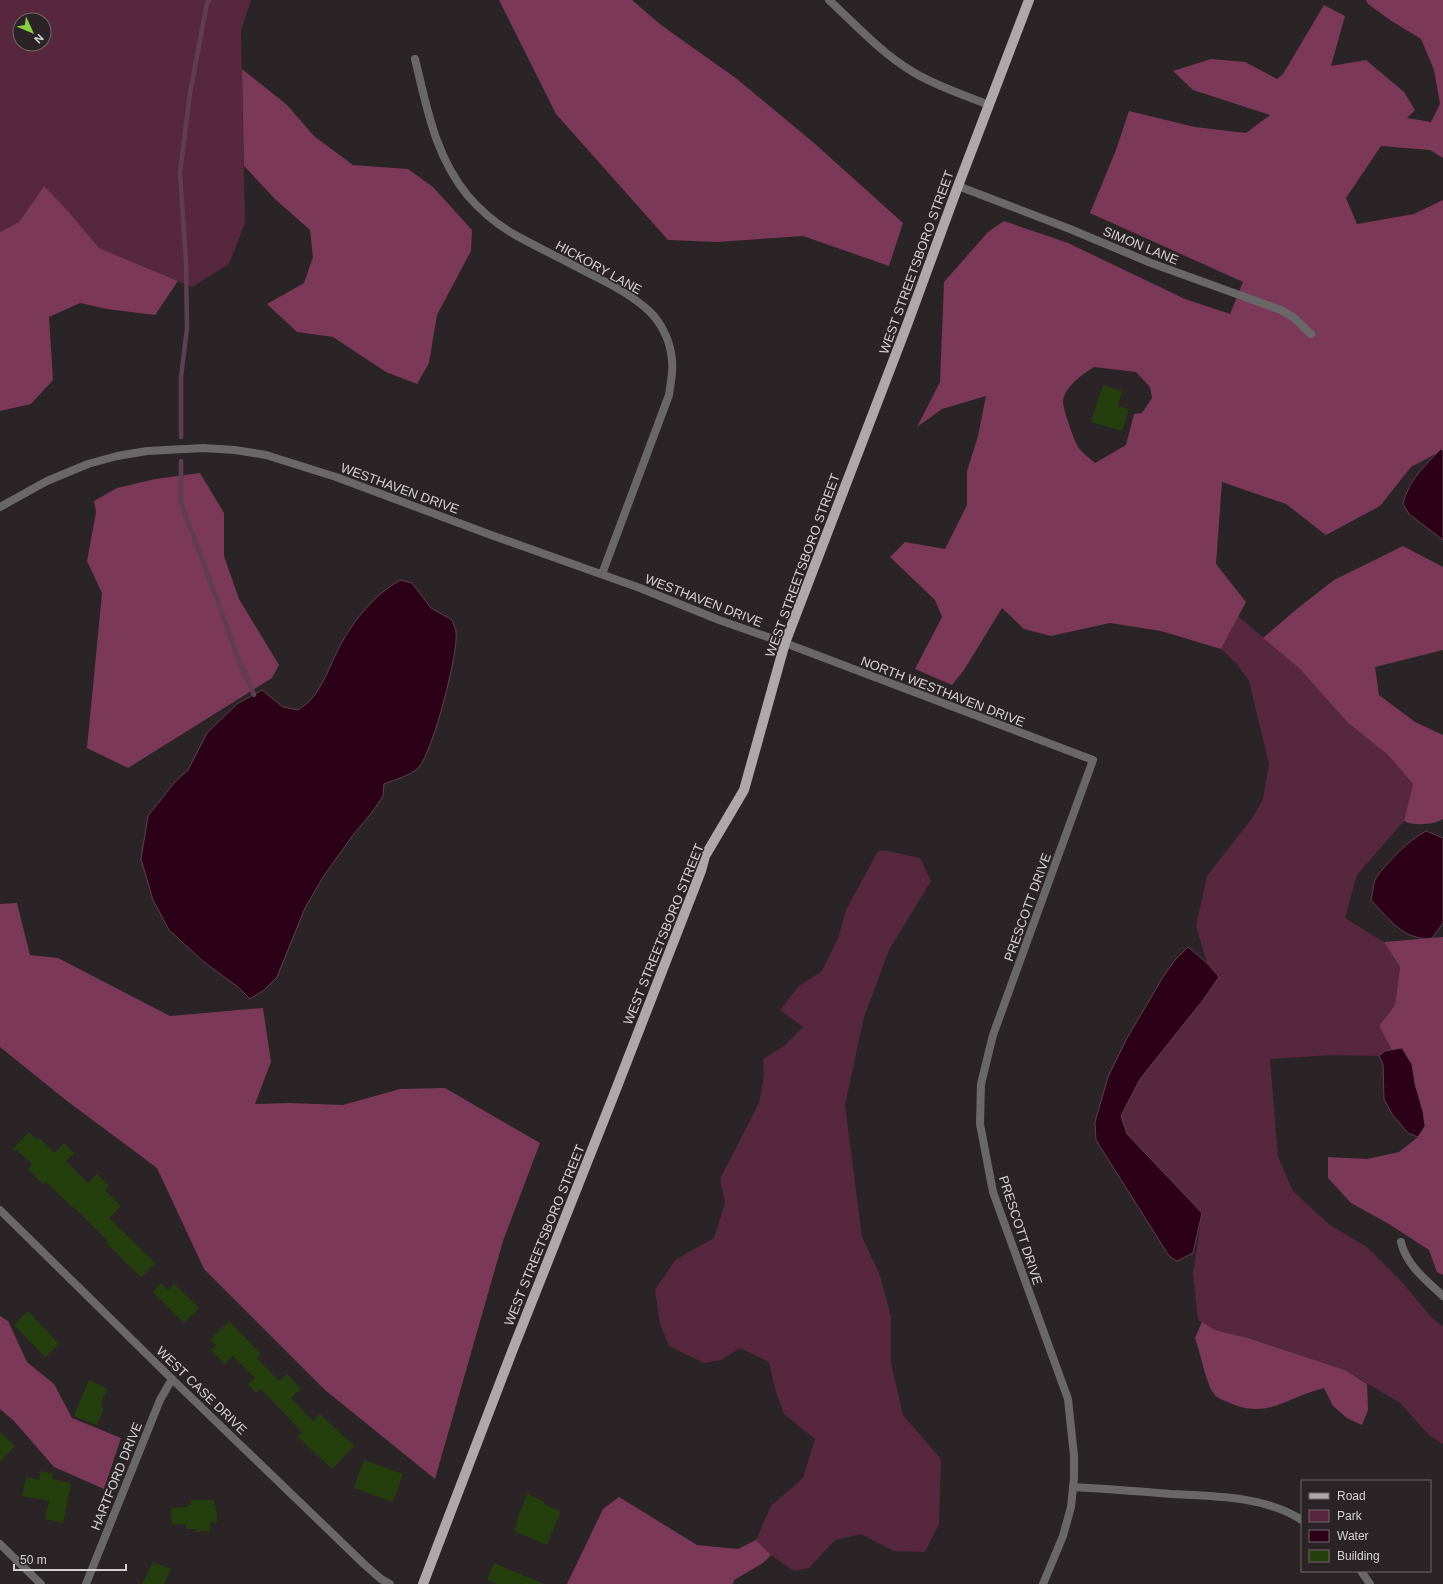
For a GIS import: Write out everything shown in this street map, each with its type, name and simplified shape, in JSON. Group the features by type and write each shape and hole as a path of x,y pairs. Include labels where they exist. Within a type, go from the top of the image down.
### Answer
{"main road":[{"name":"WEST STREETSBORO STREET","path":"423,1584 512,1349 664,967 701,871 705,856 744,790 785,643 907,325 1029,0"}],"street":[{"path":"829,0 880,49 898,63 914,73 989,105"},
{"name":"HICKORY LANE","path":"415,59 432,131 447,164 468,196 490,218 516,235 633,297 650,312 659,324 663,330 671,352 673,372 669,395 602,574"},
{"name":"SIMON LANE","path":"958,186 1070,229 1151,263 1281,310 1293,317 1311,334"},
{"name":"WESTHAVEN DRIVE","path":"0,507 47,481 88,464 117,456 147,451 203,448 234,450 266,455 306,467 602,574 719,620 785,643"},
{"name":"NORTH WESTHAVEN DRIVE","path":"785,643 1093,760"},
{"name":"PRESCOTT DRIVE","path":"1043,1584 1063,1536 1071,1507 1074,1456 1068,1399 993,1192 980,1124 981,1084 993,1035 1093,760"},
{"name":"WEST CASE DRIVE","path":"0,1210 172,1379 365,1565 381,1579 390,1584"},
{"path":"1401,1242 1403,1253 1414,1267 1443,1296"},
{"name":"HARTFORD DRIVE","path":"86,1584 160,1400 172,1379"},
{"path":"1073,1487 1228,1497 1277,1508 1301,1520"},
{"path":"0,1544 41,1584"},
{"path":"1362,1572 1370,1584"}],"green space":[{"path":"0,0 251,0 241,31 245,223 229,264 192,287 99,248 68,211 44,186 19,222 0,232"},
{"path":"1238,616 1300,669 1347,722 1388,755 1413,784 1404,821 1357,875 1345,918 1384,942 1400,967 1395,1005 1379,1026 1392,1050 1385,1051 1379,1056 1331,1055 1270,1059 1278,1157 1293,1191 1330,1225 1367,1247 1401,1281 1432,1318 1443,1326 1443,1444 1429,1435 1400,1403 1345,1370 1248,1338 1215,1330 1198,1320 1193,1274 1202,1213 1126,1134 1121,1116 1140,1079 1203,1000 1218,977 1207,963 1196,926 1207,876 1253,817 1263,799 1269,764 1249,681 1237,664 1221,649"},
{"path":"878,851 888,851 920,858 931,881 889,950 864,1017 845,1105 862,1237 879,1273 891,1316 891,1363 903,1415 941,1459 939,1524 925,1552 894,1551 861,1534 835,1540 809,1568 794,1571 771,1555 756,1540 771,1506 803,1478 815,1439 784,1414 775,1389 769,1362 740,1348 721,1360 704,1363 669,1346 660,1324 655,1290 675,1260 714,1238 725,1203 720,1179 759,1103 764,1076 763,1059 784,1046 803,1027 780,1010 799,986 822,971 838,938 846,910"}],"shaded area":[{"path":"499,0 632,0 661,25 737,79 814,143 903,223 889,266 803,236 717,242 668,240 556,114"},
{"path":"1366,0 1443,0 1443,158 1430,150 1381,146 1346,198 1357,224 1414,214 1443,200 1443,450 1411,467 1380,506 1326,535 1286,504 1222,482 1216,564 1246,602 1221,649 1161,631 1110,623 1051,636 1024,629 1002,608 964,670 952,685 915,669 942,617 935,600 890,557 905,542 945,549 967,505 967,471 978,436 986,396 942,409 917,427 940,382 944,282 988,232 1004,221 1068,243 1185,299 1230,314 1243,282 1090,213 1116,150 1129,111 1195,127 1246,133 1270,115 1193,90 1173,71 1211,59 1245,62 1277,79 1283,74 1324,5 1345,16 1331,66 1366,60 1404,92 1415,110 1407,118 1431,122 1440,104 1434,70 1421,39 1390,20 1368,4","holes":["1094,367 1136,372 1150,387 1152,398 1142,413 1134,414 1126,445 1095,463 1077,445 1063,404 1064,396 1075,381"]},
{"path":"242,69 287,105 314,136 353,165 408,169 433,187 472,230 471,251 437,315 429,363 417,384 386,372 333,337 297,332 267,304 304,283 313,257 310,230 276,200 244,166"},
{"path":"44,186 68,211 99,248 178,281 155,315 107,309 80,303 49,317 53,380 31,404 0,411 0,232 19,222"},
{"path":"200,473 224,513 224,556 239,599 279,665 272,678 128,768 87,748 102,593 87,561 96,512 94,501 117,488 155,479"},
{"path":"1403,546 1443,567 1443,650 1375,667 1379,695 1415,722 1443,735 1443,819 1434,823 1424,824 1413,824 1404,821 1413,784 1388,755 1347,722 1300,669 1263,638 1334,580"},
{"path":"17,903 30,955 58,958 170,1016 263,1008 271,1062 255,1104 289,1103 343,1105 400,1089 445,1088 540,1143 503,1241 435,1479 325,1390 204,1269 157,1168 67,1101 0,1047 0,904"},
{"path":"1443,937 1443,1275 1437,1272 1429,1250 1389,1224 1351,1203 1328,1178 1328,1157 1367,1159 1399,1152 1418,1137 1425,1126 1412,1064 1402,1048 1392,1050 1379,1026 1395,1005 1400,967 1384,942"},
{"path":"0,1316 8,1321 27,1362 54,1384 72,1418 121,1438 104,1489 54,1467 14,1421 0,1409"},
{"path":"1202,1322 1215,1330 1248,1338 1345,1370 1367,1384 1368,1410 1362,1425 1347,1418 1333,1406 1324,1388 1278,1405 1256,1409 1243,1408 1217,1397 1210,1386 1195,1338"},
{"path":"619,1497 697,1545 738,1549 756,1540 771,1555 763,1563 734,1580 733,1584 567,1584 603,1509"}],"water":[{"path":"1441,449 1443,451 1443,540 1409,514 1403,504 1413,480"},
{"path":"400,580 412,583 431,608 452,620 456,631 456,642 449,679 438,722 431,742 425,757 416,770 403,777 384,784 383,796 323,877 305,908 277,977 264,990 250,999 238,987 204,962 169,930 153,900 141,859 148,816 174,783 188,770 207,733 237,704 262,690 283,707 298,710 311,700 322,683 342,642 360,615 383,592"},
{"path":"1426,831 1443,838 1443,923 1432,938 1413,936 1405,932 1391,921 1371,900 1376,878 1392,858 1419,835"},
{"path":"1188,947 1207,963 1219,977 1203,1000 1140,1079 1121,1116 1127,1134 1202,1213 1193,1253 1177,1261 1169,1256 1096,1140 1095,1122 1108,1077 1126,1040 1163,977 1175,960"},
{"path":"1402,1048 1412,1065 1415,1084 1423,1112 1425,1126 1418,1137 1408,1133 1392,1114 1384,1099 1383,1064 1379,1056 1385,1051"}],"building":[{"path":"1103,385 1122,391 1118,406 1129,409 1122,431 1091,422"},
{"path":"29,1132 37,1140 39,1138 55,1153 64,1143 74,1153 66,1161 88,1183 97,1174 109,1186 105,1190 121,1206 109,1218 155,1263 141,1277 106,1243 108,1241 74,1207 73,1208 46,1182 43,1184 28,1169 32,1164 17,1150 12,1150"},
{"path":"161,1283 168,1290 174,1284 199,1308 184,1323 153,1292"},
{"path":"28,1311 59,1344 45,1357 14,1325"},
{"path":"229,1321 261,1354 257,1358 279,1381 287,1374 301,1389 291,1398 313,1421 320,1414 354,1446 332,1469 298,1437 302,1432 261,1389 256,1393 248,1384 255,1378 233,1356 225,1364 211,1350 216,1345 210,1340"},
{"path":"89,1380 107,1388 100,1406 104,1408 97,1425 74,1416"},
{"path":"0,1432 15,1446 0,1462"},
{"path":"364,1460 403,1474 393,1502 354,1488"},
{"path":"41,1471 53,1474 52,1479 71,1483 63,1523 45,1519 49,1501 22,1496 26,1477 39,1480"},
{"path":"527,1494 545,1502 544,1504 561,1511 547,1545 514,1531"},
{"path":"191,1500 214,1500 214,1505 216,1505 217,1522 210,1522 210,1531 196,1532 196,1529 186,1529 186,1524 172,1525 171,1508 188,1507 188,1505 191,1505"},
{"path":"153,1562 171,1569 164,1584 142,1584"},
{"path":"494,1563 544,1584 496,1584 487,1580"}],"waterway":[{"path":"181,437 181,377 187,328 186,262 180,173 190,93 207,3 209,0"},
{"path":"181,461 181,503 236,653 254,695"}]}
